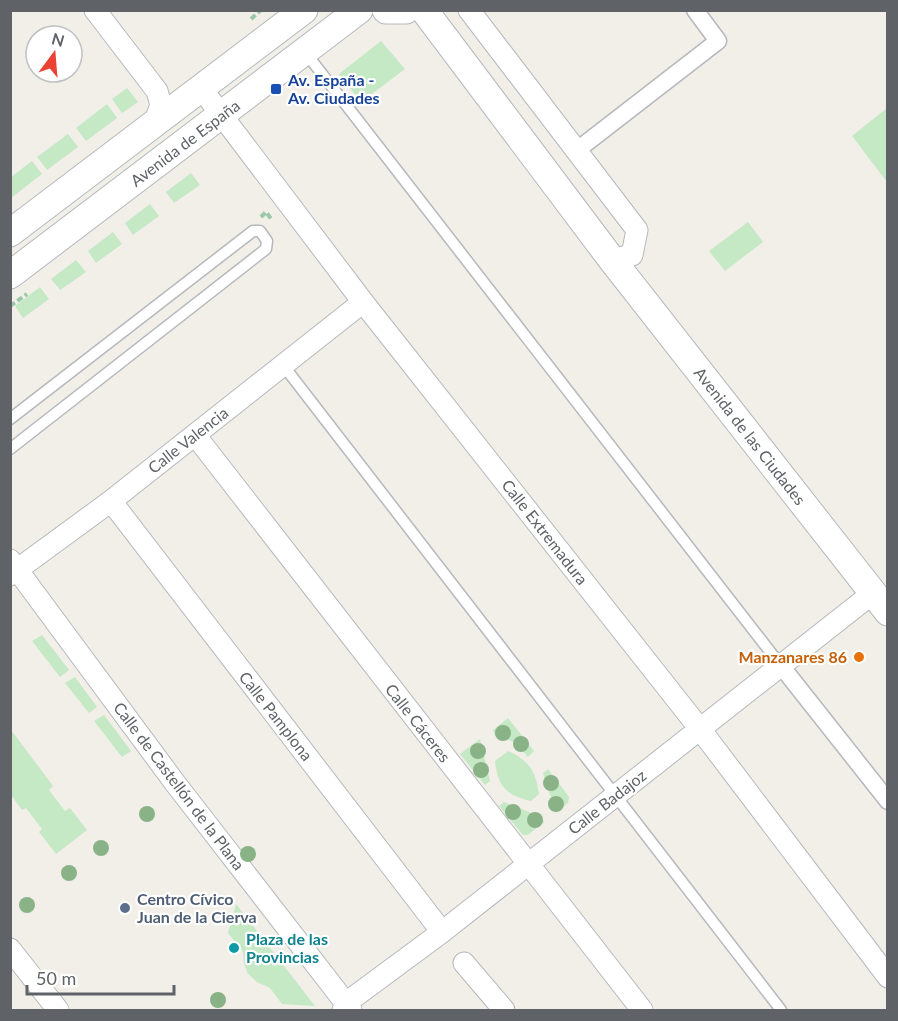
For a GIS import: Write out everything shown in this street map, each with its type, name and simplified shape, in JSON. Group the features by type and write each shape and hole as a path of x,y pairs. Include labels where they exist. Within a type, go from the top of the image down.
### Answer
{"street":[{"path":"95,10 157,91 161,105 154,124"},
{"name":"Avenida de España","path":"10,233 304,10"},
{"name":"Avenida de España","path":"10,275 359,10"},
{"path":"386,10 406,10"},
{"name":"Avenida de las Ciudades","path":"424,10 612,260 880,603"},
{"path":"469,10 637,230 632,255 612,260"},
{"path":"576,151 718,41 695,10"},
{"name":"Calle Extremadura","path":"201,88 363,302 700,729 888,977"},
{"name":"Calle Valencia","path":"13,568 111,501 363,302"},
{"name":"Calle Cáceres","path":"195,435 642,1011"},
{"name":"Calle Pamplona","path":"111,501 442,932"},
{"name":"Calle de Castellón de la Plana","path":"13,568 346,1008"},
{"name":"Calle Badajoz","path":"346,1008 700,729 783,667 880,603"},
{"path":"783,667 888,801"},
{"path":"10,949 58,1011"},
{"path":"464,963 504,1011"}],"lane":[{"path":"305,52 783,667"},
{"path":"10,419 253,231 260,231 267,241 266,249 10,449"},
{"path":"283,364 782,1011"}],"green space":[{"path":"381,41 405,69 361,102 339,74"},
{"path":"127,88 138,102 122,113 112,99"},
{"path":"107,104 117,118 86,141 76,128"},
{"path":"887,108 887,182 852,136"},
{"path":"68,134 78,147 47,170 37,157"},
{"path":"32,161 42,174 11,198 11,177"},
{"path":"191,173 200,185 174,203 166,192"},
{"path":"150,204 159,216 133,235 125,223"},
{"path":"748,222 763,242 725,271 709,251"},
{"path":"113,232 122,244 96,263 88,251"},
{"path":"76,260 86,272 60,290 51,279"},
{"path":"40,287 49,299 23,318 15,306"},
{"path":"42,635 69,670 60,677 32,641"},
{"path":"75,677 97,707 89,713 65,683"},
{"path":"104,715 131,751 122,757 94,721"},
{"path":"508,718 534,751 528,757 515,742 495,736 493,730"},
{"path":"11,730 53,786 49,790 65,811 70,808 87,830 56,854 39,832 42,829 26,808 22,810 11,795"},
{"path":"480,739 490,781 485,785 460,754"},
{"path":"508,751 526,763 536,779 539,794 531,801 509,793 501,784 495,761"},
{"path":"548,769 569,797 568,803 556,813 543,773"},
{"path":"504,802 541,817 544,822 528,835 523,835 499,806"},
{"path":"236,904 315,1006 282,1004 270,988 257,982 248,974 243,952 228,933"}],"place":[{"name":"Av. España - Av. Ciudades","path":"276,89"},
{"name":"Manzanares 86","path":"859,657"},
{"name":"Centro Cívico Juan de la Cierva","path":"125,908"},
{"name":"Plaza de las Provincias","path":"234,948"}]}
